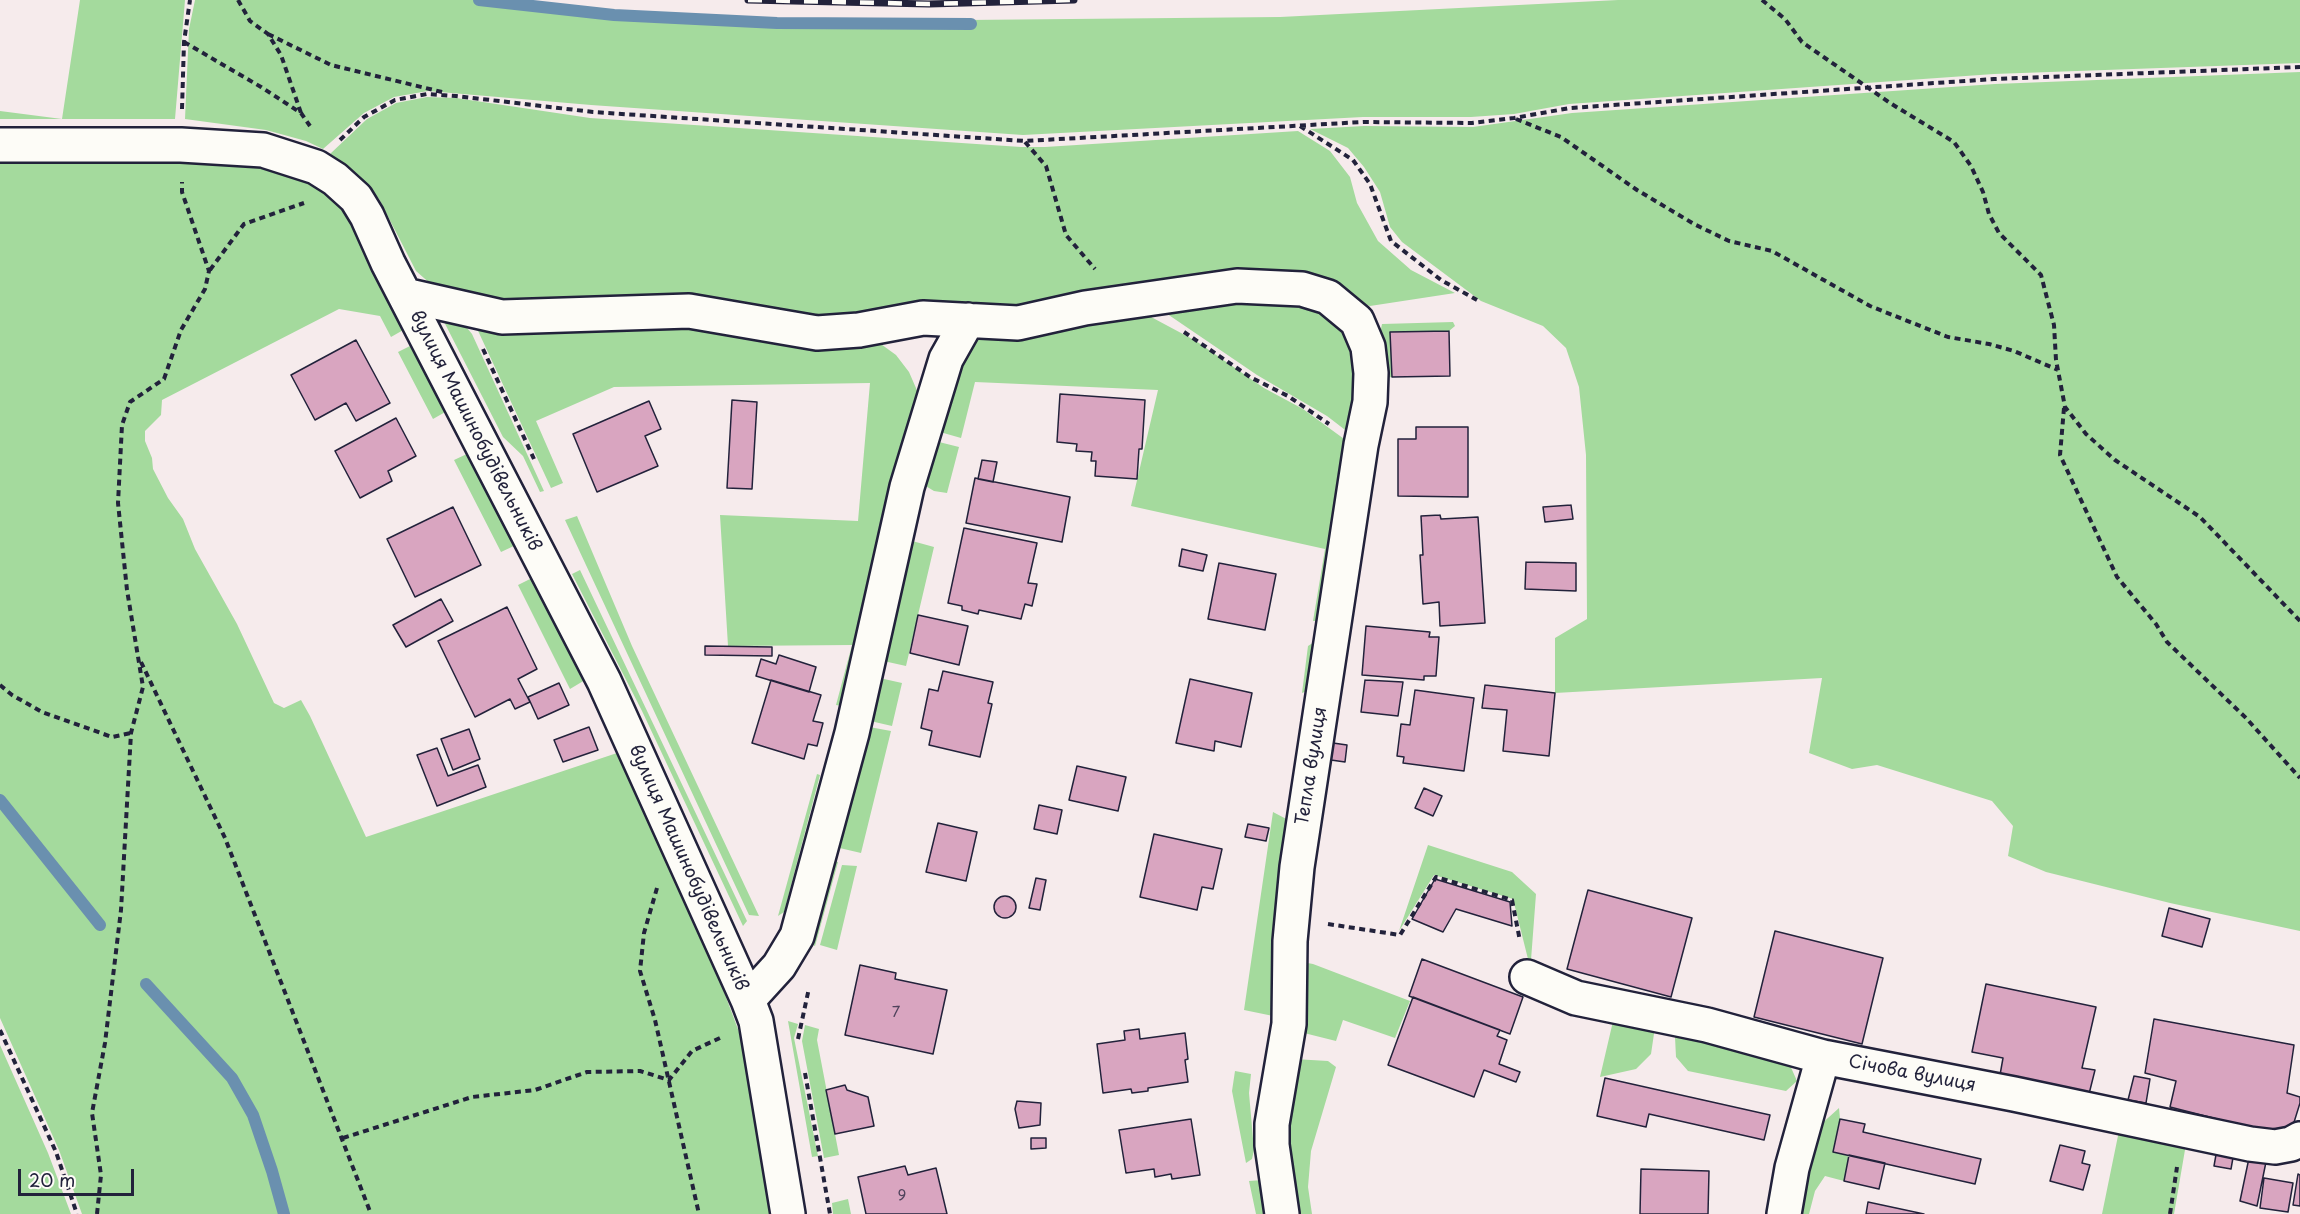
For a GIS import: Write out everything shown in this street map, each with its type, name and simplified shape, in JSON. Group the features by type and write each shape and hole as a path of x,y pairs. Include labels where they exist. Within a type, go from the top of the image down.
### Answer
{"street":[{"name":"вулиця Машинобудівельників","path":"0,145 181,145 263,150 326,166 356,198 599,671 686,859 752,1011 788,1214"},
{"name":"Тепла вулиця","path":"968,320 1018,323 1085,308 1237,286 1302,289 1328,297 1357,321 1368,347 1371,373 1370,402 1359,456 1307,795 1292,918 1289,1024 1272,1124 1272,1145 1282,1214"},
{"path":"405,295 502,317 690,311 817,333 859,330 922,318 968,320"},
{"name":"вулиця Машинобудівельників","path":"752,1011 797,936 852,733 907,487 946,359 968,320"},
{"name":"Січова вулиця","path":"1527,977 1576,998 1707,1025 1823,1057 2275,1147 2300,1139"},
{"path":"1784,1214 1792,1168 1823,1057"}],"path":[{"path":"190,0 184,42 182,192 209,271"},
{"path":"238,0 250,21 268,34 331,65 456,96"},
{"path":"1762,0 1785,20 1802,42 1954,142 1971,165 1998,233 2041,275 2055,325 2056,360 2065,407 2061,455 2117,577 2156,624 2167,642 2246,718 2300,778"},
{"path":"268,34 281,55 301,113 326,166"},
{"path":"184,42 301,113"},
{"path":"97,1214 101,1175 92,1113 105,1043 121,910 131,733 143,687 127,590 118,503 122,425 130,402 165,380 181,330 205,289 209,271 244,224 304,203 326,166 364,117 395,100 428,94 593,112 1025,141 1363,122 1472,123 1570,108 1994,79 2300,68"},
{"path":"1514,118 1561,137 1637,190 1694,224 1729,241 1772,251 1870,306 1948,337 2006,349 2058,371"},
{"path":"1300,125 1353,160 1370,184 1391,241 1441,280 1477,300"},
{"path":"2065,407 2086,434 2115,460 2200,517 2300,621"},
{"path":"139,659 225,838 371,1214"},
{"path":"0,685 12,695 42,712 112,737 131,733"},
{"path":"686,859 671,865 655,893 644,933 640,971 655,1020 699,1214"},
{"path":"1292,918 1400,935 1436,877 1512,900 1527,977"},
{"path":"669,1080 692,1051 715,1039 740,1031 752,1011"},
{"path":"0,1030 56,1152 77,1214"},
{"path":"343,1138 472,1097 535,1090 587,1072 640,1071 669,1080"},
{"path":"2170,1214 2184,1130"}],"green space":[{"path":"80,0 185,0 175,119 62,119"},
{"path":"195,0 518,0 598,10 781,20 966,20 1280,17 1618,0 2300,0 2300,63 1994,74 1569,104 1514,114 1471,117 1363,117 1023,135 591,105 428,91 394,97 364,113 323,149 306,141 266,130 185,119 189,29"},
{"path":"2300,72 2300,931 2170,903 2046,872 2008,856 2013,826 1992,801 1877,765 1852,769 1809,753 1822,678 1555,693 1555,638 1587,619 1586,455 1579,387 1566,348 1543,326 1481,301 1402,242 1390,227 1380,192 1364,167 1348,148 1310,129 1364,126 1473,127 1572,113 1995,84"},
{"path":"427,97 456,98 590,118 1021,147 1298,131 1330,151 1350,177 1357,203 1378,241 1411,270 1455,293 1370,306 1343,295 1032,310 846,323 502,311 433,286 416,271 379,199 354,171 330,154 367,119 396,103"},
{"path":"0,111 62,119 0,119"},
{"path":"0,156 187,157 260,165 304,175 347,207 380,285 405,329 391,337 380,316 339,309 162,400 161,415 145,431 145,441 152,458 153,469 168,498 183,519 195,549 237,624 274,703 284,708 301,700 366,837 623,751 720,981 739,1032 756,1111 771,1214 82,1214 59,1150 0,1018"},
{"path":"1220,299 1311,301 1350,336 1357,365 1353,436 1327,416 1257,375 1157,307"},
{"path":"1138,310 1196,341 1264,388 1303,409 1351,444 1324,621 1313,621 1325,549 1131,506 1158,390 975,382 961,438 933,430 968,336"},
{"path":"440,314 459,318 472,334 544,491 540,492 523,456 503,437"},
{"path":"473,320 523,327 648,329 703,326 874,339 896,355 909,372 919,395 842,706 836,705 852,645 728,646 720,515 858,521 870,383 614,387 536,421 563,483 551,488"},
{"path":"1453,322 1455,326 1449,331 1390,332 1392,377 1371,380 1382,324"},
{"path":"414,344 447,411 433,419 398,352"},
{"path":"931,440 959,447 947,493 934,491 919,482"},
{"path":"469,453 516,545 501,552 454,460"},
{"path":"577,516 632,646 759,916 749,915 565,520"},
{"path":"905,539 934,547 906,666 879,660"},
{"path":"580,570 747,921 743,926 642,711 572,574"},
{"path":"532,578 585,680 570,689 518,585"},
{"path":"1322,637 1314,688 1302,693 1308,646"},
{"path":"875,677 902,683 892,726 866,720"},
{"path":"864,726 891,731 861,853 831,846"},
{"path":"817,774 820,775 784,912 778,916"},
{"path":"1273,812 1292,822 1278,1017 1244,1010"},
{"path":"1428,845 1512,872 1536,894 1531,960 1573,980 1530,967 1513,899 1434,875 1399,931"},
{"path":"828,859 838,862 815,946 806,941"},
{"path":"842,865 857,866 837,950 820,945"},
{"path":"1302,962 1313,964 1410,1001 1395,1038 1343,1020 1336,1041 1300,1032"},
{"path":"1614,1017 1655,1027 1651,1054 1636,1069 1600,1077"},
{"path":"788,1021 798,1024 794,1038 818,1156 812,1157"},
{"path":"805,1025 819,1029 817,1040 839,1155 824,1158 802,1041"},
{"path":"1685,1030 1789,1063 1797,1081 1786,1091 1688,1071 1676,1057 1675,1037"},
{"path":"0,1045 48,1153 71,1214 0,1214"},
{"path":"1294,1059 1328,1061 1336,1067 1311,1151 1308,1187 1312,1214 1294,1214 1282,1135"},
{"path":"1235,1071 1251,1074 1249,1093 1254,1150 1252,1159 1246,1163 1232,1091"},
{"path":"1839,1108 1840,1119 1833,1151 1849,1155 1844,1181 1825,1176 1815,1191 1809,1214 1793,1214 1818,1127"},
{"path":"2120,1126 2186,1144 2174,1214 2102,1214"},
{"path":"1263,1180 1269,1214 1256,1214 1249,1181"},
{"path":"848,1199 851,1214 833,1214 832,1203"}],"building":[{"path":"1449,331 1450,376 1392,377 1390,332"},
{"path":"356,340 390,403 356,421 346,403 315,420 291,375"},
{"path":"1060,394 1145,400 1142,449 1139,449 1137,479 1095,476 1096,461 1091,461 1092,452 1076,451 1077,444 1057,442"},
{"path":"732,400 757,402 752,489 727,488"},
{"path":"649,401 661,429 645,436 658,466 597,492 573,434"},
{"path":"396,418 416,456 388,471 392,481 360,498 335,451"},
{"path":"1416,427 1468,427 1468,497 1398,496 1398,439 1416,439"},
{"path":"982,460 997,462 993,482 978,479"},
{"path":"975,478 1070,497 1062,542 966,523"},
{"path":"1571,505 1573,519 1545,522 1543,507"},
{"path":"453,507 481,565 415,597 387,539"},
{"path":"1440,515 1441,519 1478,517 1485,623 1440,626 1439,602 1423,604 1420,555 1423,555 1421,516"},
{"path":"964,528 1037,543 1028,583 1037,584 1032,606 1025,604 1021,619 979,610 978,614 962,610 962,606 948,603"},
{"path":"1182,549 1207,555 1203,571 1179,566"},
{"path":"1526,562 1576,563 1576,591 1525,589"},
{"path":"1219,563 1276,574 1265,630 1208,619"},
{"path":"441,599 453,621 406,647 393,625"},
{"path":"507,607 537,669 518,679 530,702 515,709 510,699 475,717 438,641"},
{"path":"918,615 968,626 959,665 910,653"},
{"path":"1366,626 1430,632 1429,637 1439,637 1436,676 1424,676 1424,680 1362,675"},
{"path":"705,646 772,647 772,656 705,655"},
{"path":"779,655 816,667 809,692 756,676 761,659 776,664"},
{"path":"943,671 993,682 988,703 992,704 980,757 929,745 932,731 921,728 929,689 938,691"},
{"path":"1190,679 1252,693 1241,747 1215,741 1214,751 1176,743"},
{"path":"771,680 821,695 813,721 823,723 817,746 808,744 804,759 752,743"},
{"path":"1365,680 1403,682 1398,716 1361,712"},
{"path":"559,683 569,705 538,719 528,697"},
{"path":"1485,685 1555,693 1549,756 1503,751 1507,710 1482,708"},
{"path":"1415,690 1474,698 1464,771 1403,763 1404,757 1397,756 1401,724 1410,725"},
{"path":"589,727 598,750 563,762 554,740"},
{"path":"469,729 480,759 453,770 441,739"},
{"path":"1333,743 1347,745 1345,762 1331,760"},
{"path":"437,748 448,776 478,765 486,787 437,806 417,755"},
{"path":"1077,766 1126,777 1118,811 1069,800"},
{"path":"1424,788 1442,796 1433,816 1415,808"},
{"path":"1039,805 1062,810 1057,834 1034,829"},
{"path":"938,823 977,832 966,881 926,872"},
{"path":"1248,824 1269,828 1266,841 1245,837"},
{"path":"1154,834 1222,849 1213,889 1202,887 1197,910 1140,897"},
{"path":"1036,878 1046,880 1040,910 1029,908"},
{"path":"1435,879 1510,902 1512,926 1456,909 1443,932 1412,919"},
{"path":"1588,890 1692,918 1671,997 1567,969"},
{"path":"1005,896 1013,899 1016,907 1013,915 1005,918 997,915 994,907 997,899"},
{"path":"2169,908 2210,919 2202,947 2162,936"},
{"path":"1775,931 1883,958 1862,1044 1754,1017"},
{"path":"1422,959 1523,997 1510,1034 1409,996"},
{"path":"860,965 896,973 895,979 947,990 933,1054 845,1035"},
{"path":"1986,984 2096,1007 2082,1068 2095,1070 2089,1094 2000,1075 2003,1058 1972,1052"},
{"path":"1413,997 1500,1030 1497,1036 1507,1040 1499,1064 1520,1072 1516,1082 1484,1070 1474,1097 1388,1065"},
{"path":"2154,1019 2294,1045 2287,1093 2300,1097 2300,1103 2291,1132 2272,1133 2170,1107 2176,1081 2145,1073"},
{"path":"1139,1029 1140,1039 1185,1033 1188,1082 1148,1088 1148,1091 1132,1093 1131,1089 1103,1093 1097,1044 1125,1040 1124,1031"},
{"path":"2134,1076 2150,1079 2146,1103 2128,1100"},
{"path":"1605,1078 1770,1115 1764,1140 1649,1114 1646,1127 1597,1116"},
{"path":"845,1085 847,1090 868,1097 874,1126 835,1134 826,1090"},
{"path":"1017,1101 1041,1103 1040,1125 1019,1128 1015,1109"},
{"path":"1191,1119 1200,1175 1172,1179 1171,1174 1155,1177 1154,1169 1126,1173 1119,1130"},
{"path":"1840,1119 1865,1124 1863,1132 1981,1159 1975,1184 1833,1152"},
{"path":"1031,1138 1046,1138 1046,1148 1031,1149"},
{"path":"2060,1145 2085,1151 2082,1163 2090,1165 2083,1190 2050,1181"},
{"path":"2217,1149 2234,1152 2231,1169 2214,1166"},
{"path":"1849,1155 1885,1163 1879,1189 1844,1181"},
{"path":"2249,1158 2266,1162 2257,1206 2240,1201"},
{"path":"905,1166 908,1175 936,1168 947,1214 866,1214 858,1177"},
{"path":"1641,1169 1709,1171 1708,1214 1640,1214"},
{"path":"2298,1174 2300,1175 2300,1206 2293,1205"},
{"path":"2264,1178 2293,1183 2288,1212 2260,1208"},
{"path":"1868,1202 1924,1214 1866,1214"}],"waterway":[{"path":"479,0 614,15 777,23 971,24"},
{"path":"0,800 100,925"},
{"path":"146,984 232,1078 253,1115 284,1214"}],"railway":[{"path":"748,0 929,4 1074,0"}]}
